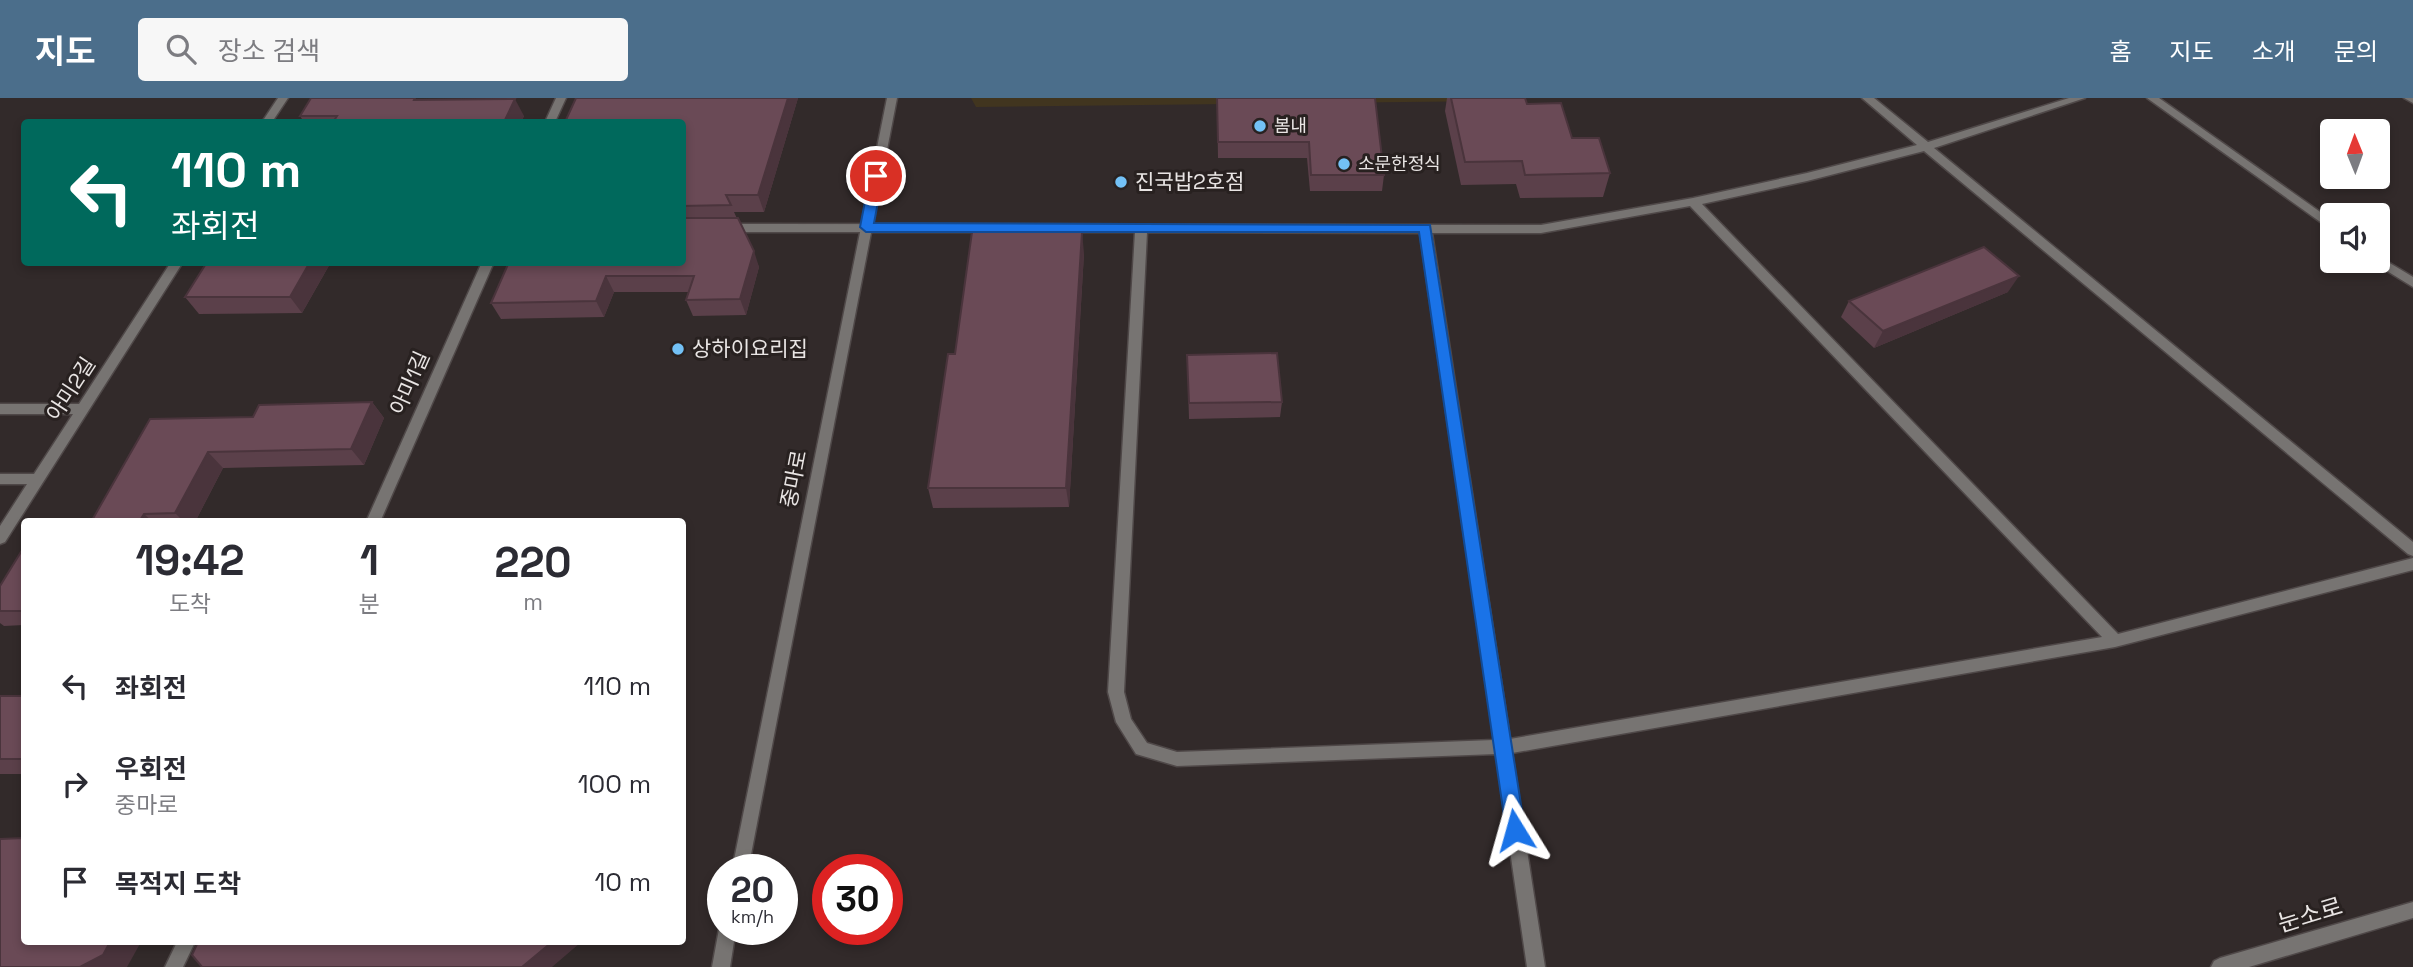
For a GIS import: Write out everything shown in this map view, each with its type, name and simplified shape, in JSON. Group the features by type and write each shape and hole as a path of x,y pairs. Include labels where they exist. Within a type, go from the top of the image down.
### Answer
{"street":[{"path":"269,119 283,98"},
{"path":"551,119 561,98"},
{"name":"중마로","path":"743,854 892,98"},
{"path":"1867,98 2413,550"},
{"path":"709,228 1541,229 1693,202 1926,146 2080,98"},
{"path":"2152,98 2320,219"},
{"path":"1693,202 2115,641"},
{"path":"1425,228 1536,967"},
{"path":"1142,229 1116,692 1124,722 1142,749 1177,759 1503,747 2115,641 2413,564"},
{"name":"아미2길","path":"0,538 174,266"},
{"name":"아미1길","path":"375,518 486,266"},
{"path":"2390,268 2413,283"},
{"path":"0,409 83,409"},
{"path":"0,479 38,479"},
{"name":"눈소로","path":"2220,967 2413,910"},
{"path":"174,967 185,945"},
{"path":"721,967 725,945"}],"shaded area":[{"path":"971,98 1510,98 1497,101 976,107"}],"building":[{"path":"311,98 515,99 505,119 335,119 337,116 300,116"},
{"path":"576,98 788,98 758,195 726,195 731,205 686,206 686,119 566,119"},
{"path":"1217,98 1375,98 1384,175 1311,175 1309,142 1218,142"},
{"path":"1451,98 1525,98 1527,104 1561,103 1572,138 1599,138 1610,173 1525,175 1522,161 1465,162"},
{"path":"686,218 738,218 754,251 740,299 686,300 694,276 606,276 596,301 491,303 507,266 686,266"},
{"path":"972,232 1082,232 1066,488 928,488 948,354 955,354"},
{"path":"1984,247 2019,276 1883,331 1849,301"},
{"path":"204,266 308,266 290,297 185,297"},
{"path":"1277,353 1282,402 1189,403 1187,355"},
{"path":"372,402 351,449 208,452 175,513 144,514 142,518 93,518 150,419 253,417 259,405"},
{"path":"21,552 21,611 0,611 0,586"},
{"path":"0,696 21,696 21,759 0,759"},
{"path":"21,838 21,945 108,945 103,955 80,967 0,967 0,839"},
{"path":"197,945 548,945 522,967 202,967 192,955"}],"place":[{"name":"봄내","path":"1260,126"},
{"name":"소문한정식","path":"1344,164"},
{"name":"진국밥2호점","path":"1121,182"},
{"name":"상하이요리집","path":"678,349"}],"route":[{"path":"876,176 866,227 1425,228 1515,830"}]}
